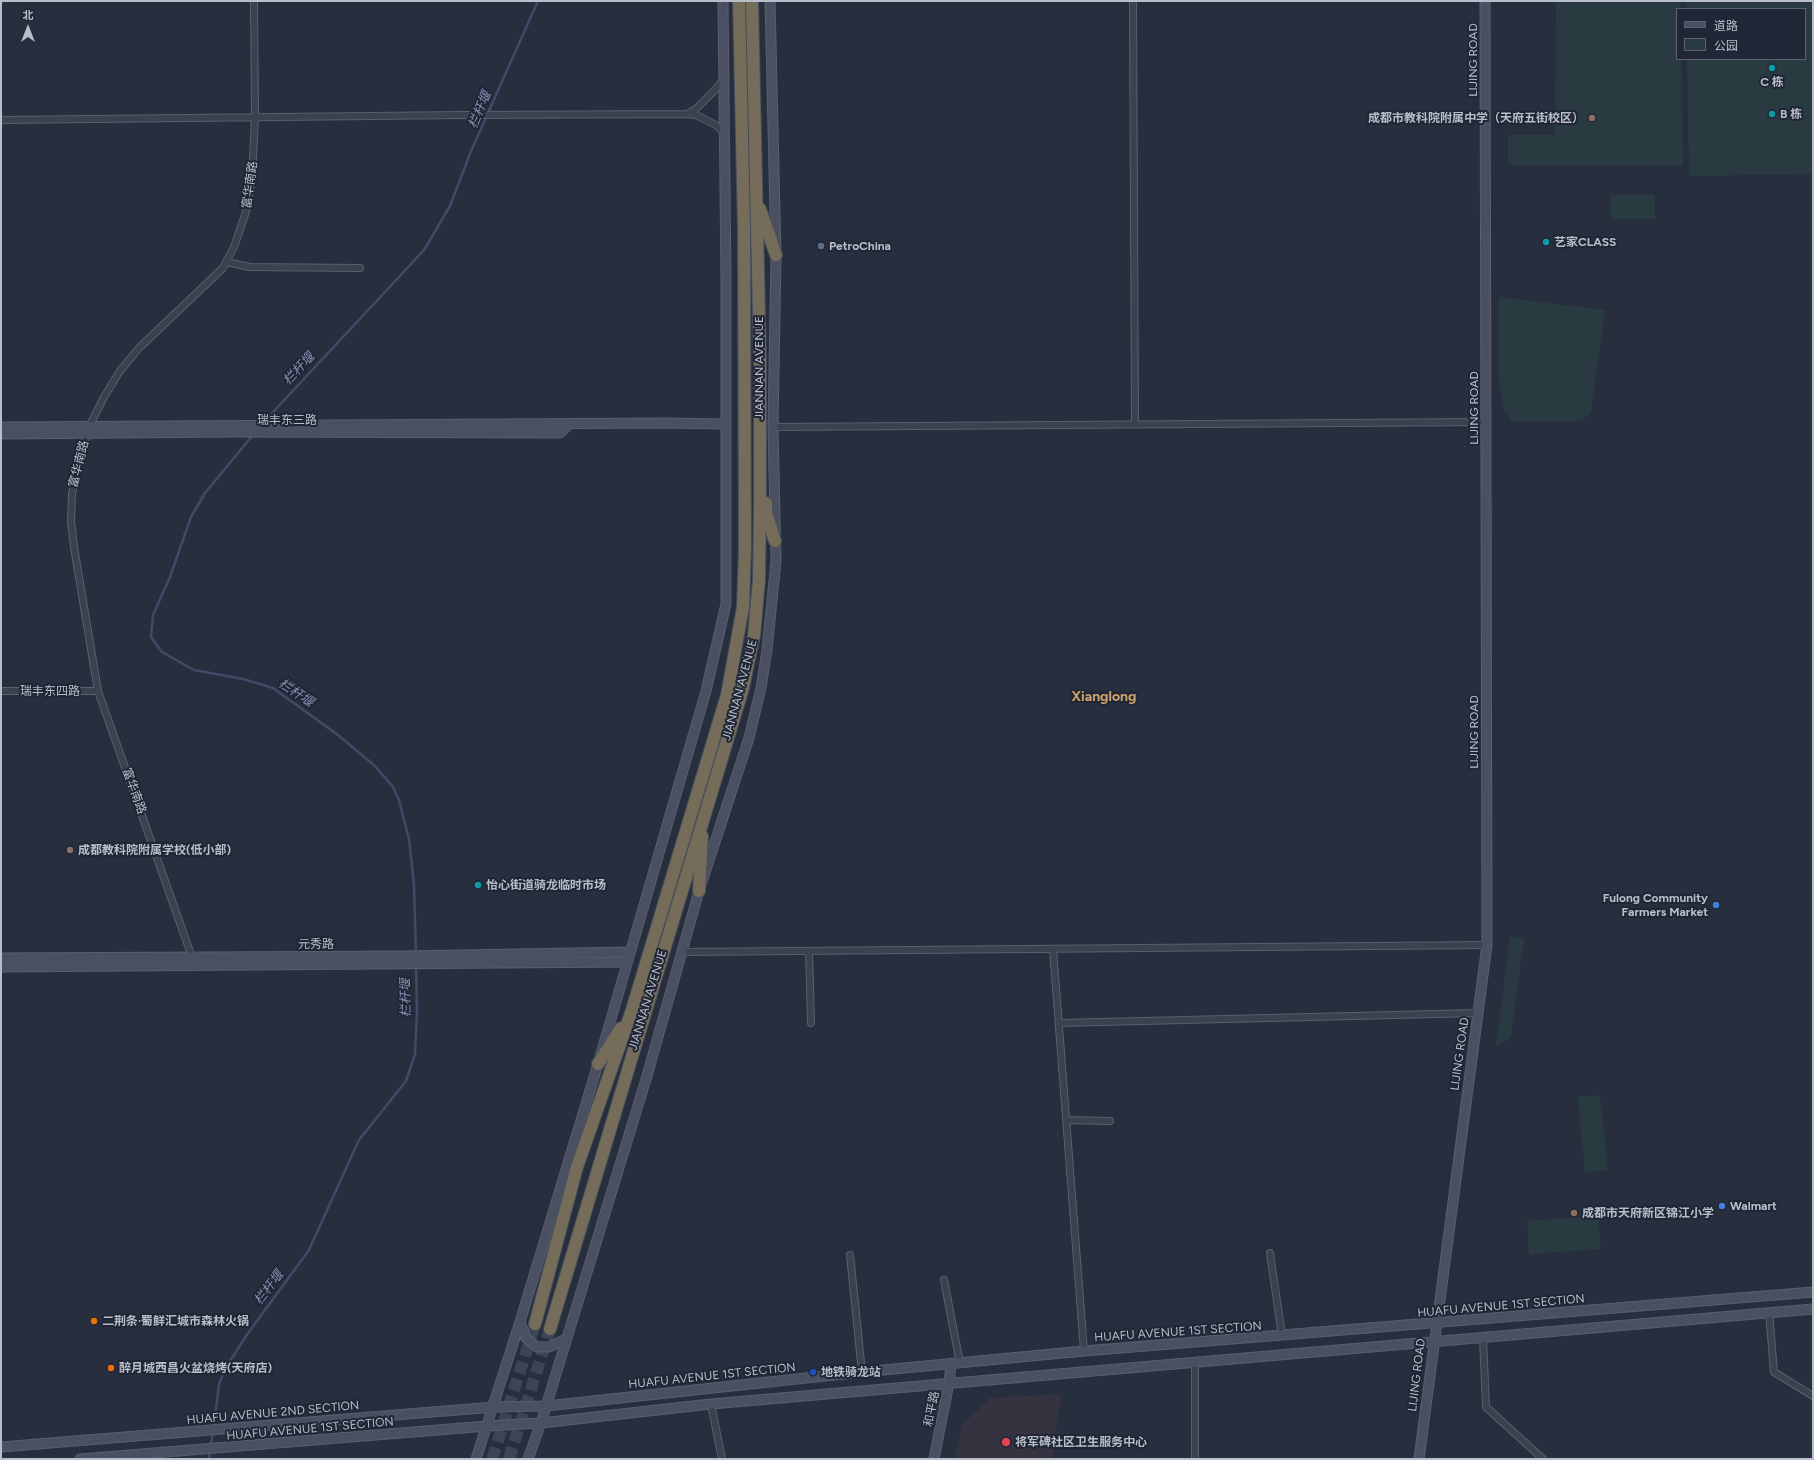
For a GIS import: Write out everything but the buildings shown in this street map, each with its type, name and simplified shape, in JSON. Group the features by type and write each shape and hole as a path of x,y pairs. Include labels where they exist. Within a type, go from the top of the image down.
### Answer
{"highway":[{"name":"JIANNAN AVENUE","path":"535,1324 577,1167 632,1010 727,696 743,607 745,549 744,229 739,1"},
{"name":"JIANNAN AVENUE","path":"550,1329 743,688 754,635 759,580 759,414 752,1"},
{"path":"756,198 776,255"},
{"path":"759,414 765,466 766,513 775,540"},
{"path":"699,891 704,814"},
{"path":"598,1064 632,1010"}],"main road":[{"path":"476,1459 494,1407 598,1064 706,691 726,604 723,1"},
{"path":"528,1459 541,1423 647,1076 699,891 749,738 761,688 772,614 776,561 773,427 776,255 770,1"},
{"name":"LIJING ROAD","path":"1419,1459 1433,1341 1487,945 1484,1"},
{"path":"1,434 88,430 270,429 569,424 726,424"},
{"path":"1,427 88,430"},
{"name":"元秀路","path":"426,960 630,952"},
{"name":"元秀路","path":"1,958 193,961 426,960 627,962"},
{"name":"元秀路","path":"1,967 193,961"},
{"name":"HUAFU AVENUE 1ST SECTION","path":"546,1406 862,1372 1084,1351 1436,1324 1813,1292"},
{"name":"HUAFU AVENUE 1ST SECTION","path":"80,1459 125,1457 487,1426 541,1423 711,1404 1813,1308"},
{"path":"520,1322 526,1338 537,1347 549,1347 566,1339"},
{"name":"和平路","path":"934,1459 949,1383 955,1363"},
{"name":"HUAFU AVENUE 2ND SECTION","path":"1,1447 494,1407 546,1406"},
{"path":"174,1459 184,1451"}],"street":[{"name":"富华南路","path":"193,961 98,691 74,547 71,521 72,494 88,430 104,397 120,371 139,348 223,268 234,247 246,212 252,180 255,116 254,1"},
{"path":"1133,1 1135,424"},
{"path":"687,114 696,109 724,79"},
{"path":"1,120 255,116 687,114 696,115 716,125 724,134"},
{"path":"226,262 250,266 360,268"},
{"path":"773,427 1486,422"},
{"name":"瑞丰东四路","path":"1,691 98,691"},
{"path":"682,952 1487,945"},
{"path":"1053,949 1084,1351"},
{"path":"809,950 811,1023"},
{"path":"1059,1023 1478,1013"},
{"path":"1066,1120 1110,1121"},
{"path":"1270,1254 1282,1336"},
{"path":"850,1255 862,1372"},
{"path":"944,1280 955,1363"},
{"path":"1768,1312 1774,1372 1813,1396"},
{"path":"1482,1338 1486,1407 1543,1459"},
{"path":"1195,1362 1195,1459"},
{"path":"711,1404 722,1459"}],"shaded area":[{"name":"将军碑社区卫生服务中心","path":"1061,1394 1052,1459 955,1459 962,1425 990,1398"}],"green space":[{"name":"成都市教科院附属中学（天府五街校区）","path":"1556,1 1680,1 1680,8 1676,8 1676,60 1681,60 1683,166 1508,165 1508,135 1555,135"},
{"path":"1686,1 1813,1 1813,174 1689,176 1687,60 1806,60 1806,8 1686,8"},
{"path":"1611,195 1655,195 1655,219 1610,219"},
{"path":"1499,297 1605,310 1591,413 1581,421 1512,421 1504,410 1499,381"},
{"path":"1510,936 1524,938 1511,1037 1496,1047"},
{"path":"1600,1095 1608,1170 1585,1172 1578,1097"},
{"path":"1598,1216 1601,1249 1529,1254 1527,1221"}],"waterway":[{"name":"栏杆堰","path":"262,424 424,250 450,206 471,151 538,1"},
{"name":"栏杆堰","path":"253,435 205,493 191,517 170,577 153,615 151,637 162,652 194,670 243,679 273,688 338,735 375,766 393,787 399,800 409,839 414,885 416,954"},
{"name":"栏杆堰","path":"214,1427 219,1384 225,1369 246,1336 309,1250 359,1140 406,1081 415,1054 417,1013 416,965"},
{"name":"栏杆堰","path":"209,1459 213,1432"}],"tunnel":[{"path":"492,1459 535,1324"},
{"path":"509,1459 550,1329"}],"place":[{"name":"C 栋","path":"1772,68"},
{"name":"B 栋","path":"1772,114"},
{"name":"成都市教科院附属中学（天府五街校区）","path":"1592,118"},
{"name":"艺家CLASS","path":"1546,242"},
{"name":"PetroChina","path":"821,246"},
{"name":"成都教科院附属学校(低小部)","path":"70,850"},
{"name":"怡心街道骑龙临时市场","path":"478,885"},
{"name":"Fulong Community Farmers Market","path":"1716,905"},
{"name":"Walmart","path":"1722,1206"},
{"name":"成都市天府新区锦江小学","path":"1574,1213"},
{"name":"二荆条·蜀鲜汇城市森林火锅","path":"94,1321"},
{"name":"醉月城西昌火盆烧烤(天府店)","path":"111,1368"},
{"name":"地铁骑龙站","path":"813,1372"},
{"name":"将军碑社区卫生服务中心","path":"1006,1442"}],"district":[{"name":"Xianglong","path":"1104,697"}]}
